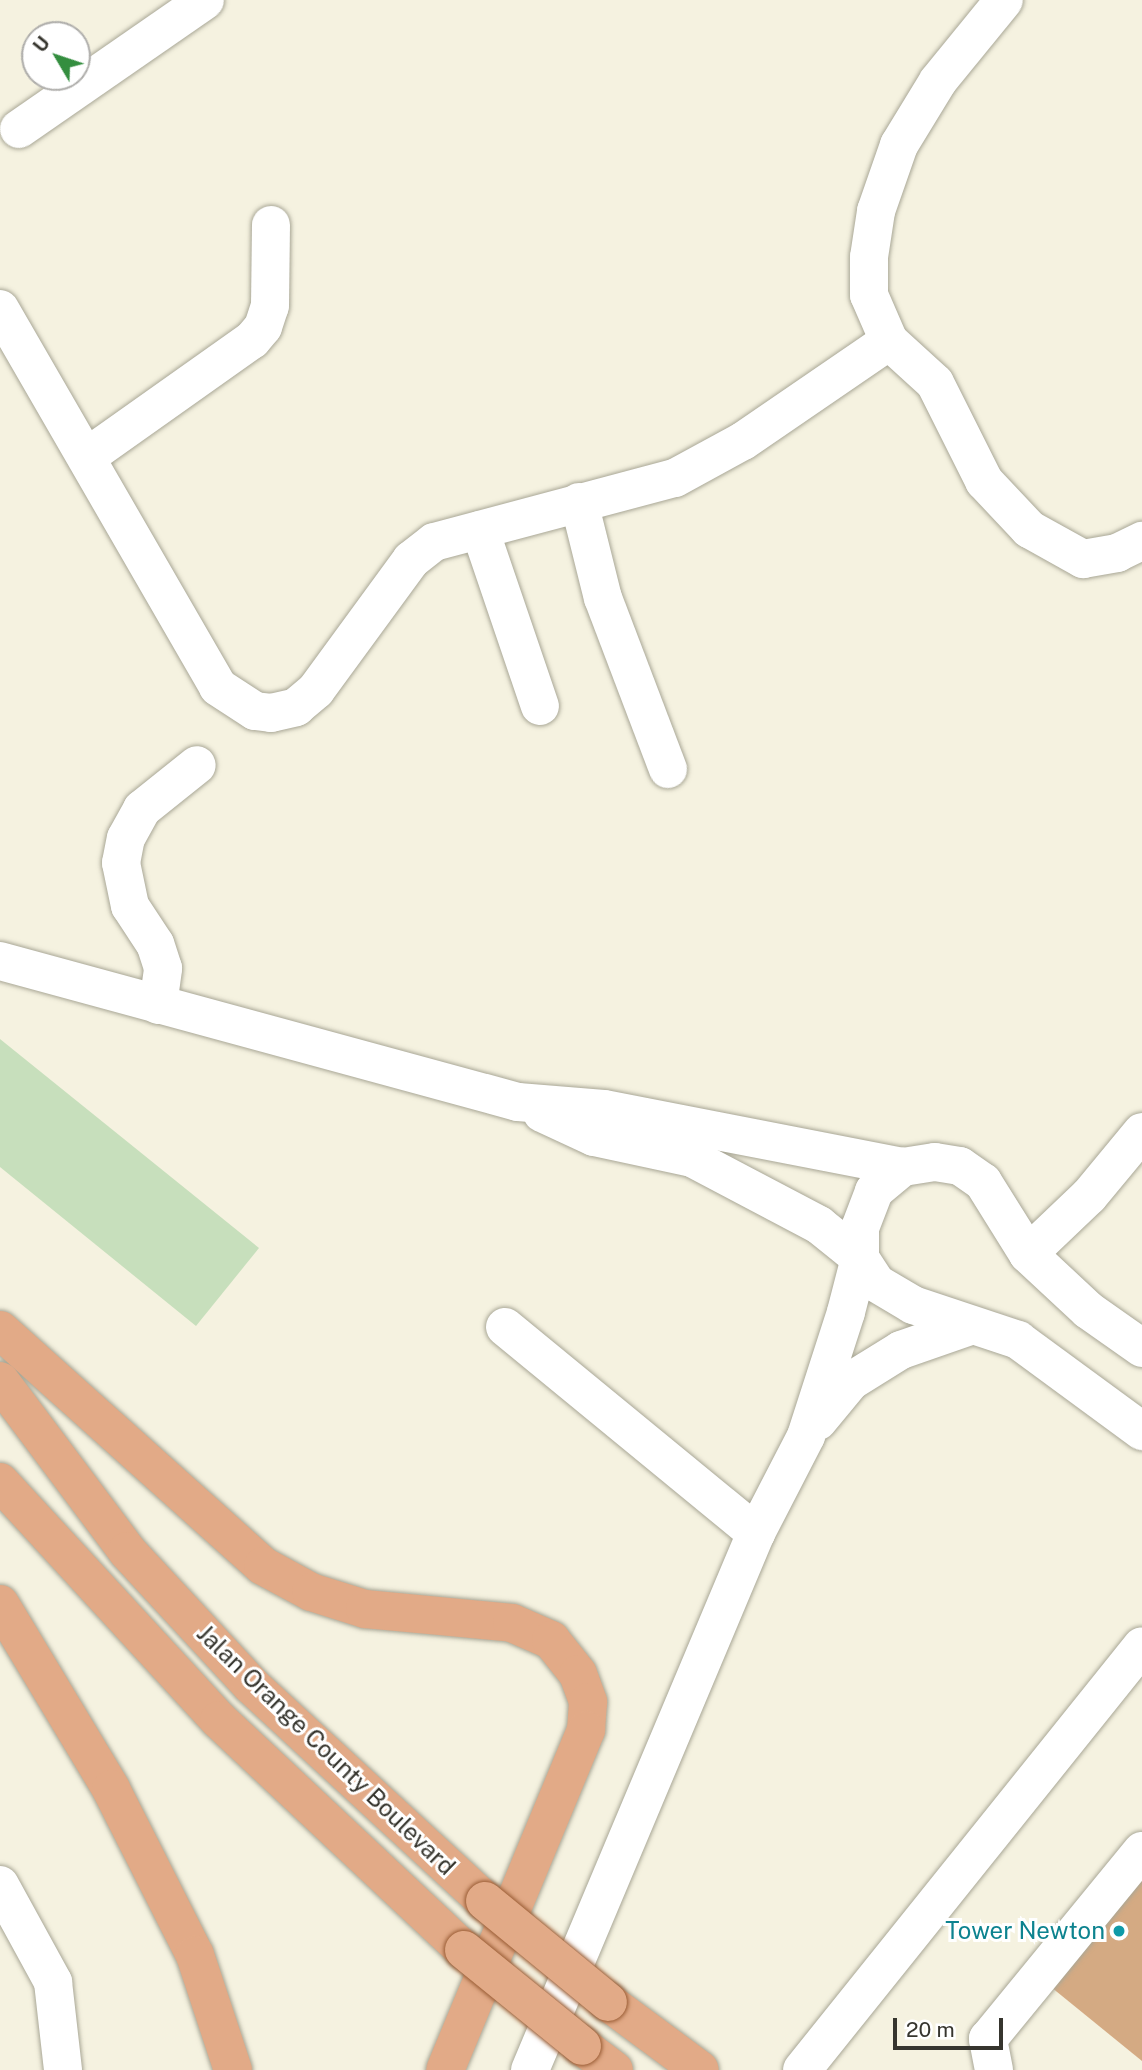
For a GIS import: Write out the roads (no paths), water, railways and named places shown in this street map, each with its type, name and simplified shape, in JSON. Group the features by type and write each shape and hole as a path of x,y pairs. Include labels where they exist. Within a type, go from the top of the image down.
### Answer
{"main road":[{"path":"0,1330 263,1566 311,1592 365,1609 512,1623 551,1640 578,1675 588,1702 586,1730 445,2070"},
{"name":"Jalan Orange County Boulevard","path":"0,1381 127,1551 251,1685 485,1901 608,2002 701,2070"},
{"name":"Jalan Orange County Boulevard","path":"0,1482 219,1720 464,1950 614,2070"},
{"path":"0,1604 111,1790 195,1955 233,2070"}],"street":[{"path":"19,129 205,0"},
{"path":"1004,0 938,81 899,145 876,211 869,257 870,295 889,341 935,383 984,481 1028,530 1083,559 1116,553 1142,541"},
{"path":"88,456 252,340 263,327 270,306 271,225"},
{"path":"0,309 88,456 218,687 255,711 271,713 296,706 316,690 411,560 434,542 675,478 743,441 889,341"},
{"path":"579,502 603,598 668,769"},
{"path":"480,530 540,706"},
{"path":"158,1005 163,968 155,944 130,906 121,863 126,838 142,809 197,765"},
{"path":"0,961 518,1102 594,1137 692,1158 819,1226 860,1258 876,1283 913,1305 981,1328 1052,1361 1142,1431"},
{"path":"518,1102 604,1109 903,1167 935,1162 960,1166 983,1182 1028,1254 1088,1310 1142,1348"},
{"path":"1028,1254 1089,1196 1142,1132"},
{"path":"530,2070 756,1533 806,1436 860,1258 865,1209 886,1177 903,1167"},
{"path":"505,1327 756,1533"},
{"path":"806,1436 851,1381 901,1350 981,1328"},
{"path":"802,2070 1142,1646"},
{"path":"994,2070 988,2039 1142,1851"},
{"path":"0,1885 53,1982 63,2070"}],"place":[{"name":"Tower Newton","path":"1119,1931"}]}
